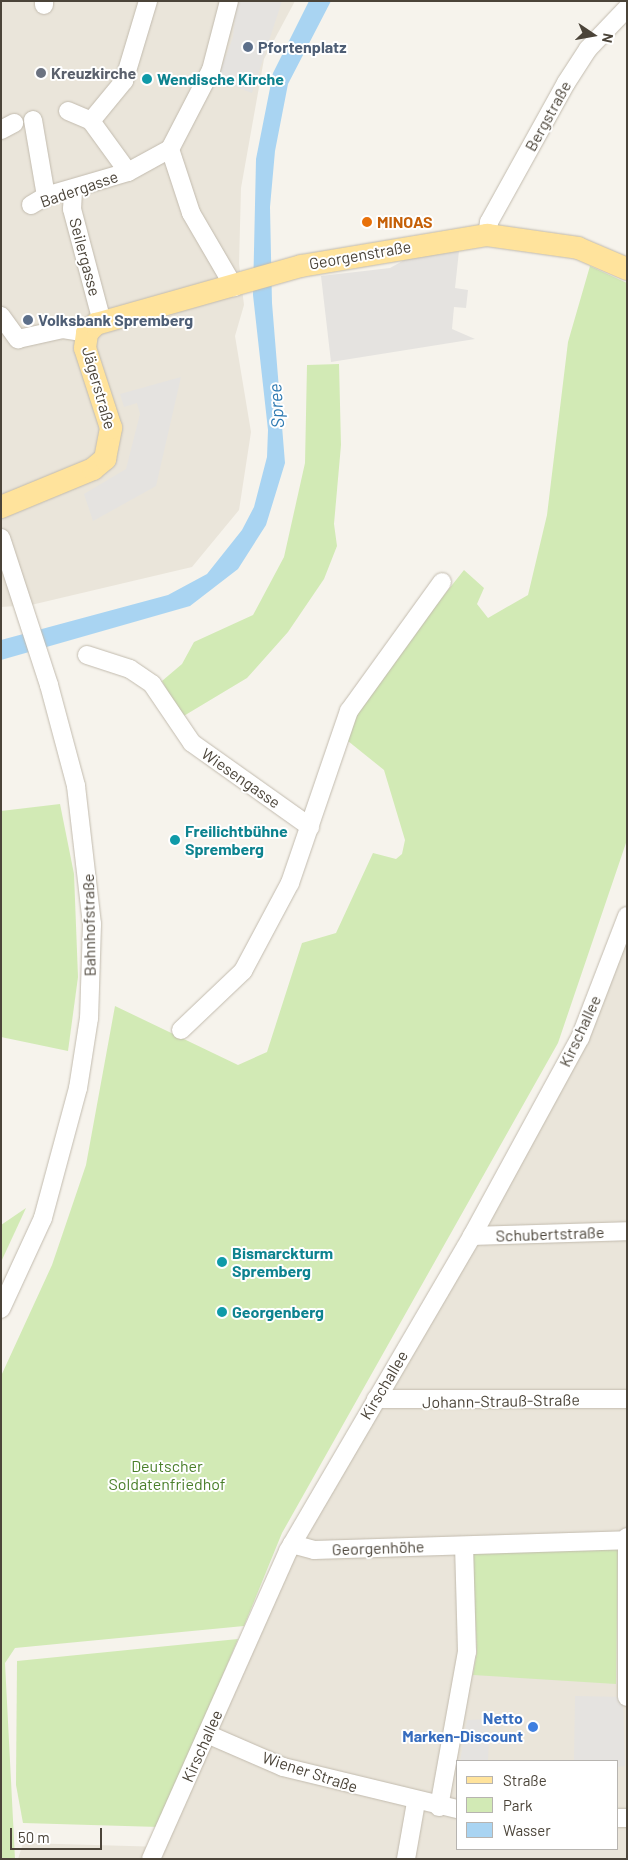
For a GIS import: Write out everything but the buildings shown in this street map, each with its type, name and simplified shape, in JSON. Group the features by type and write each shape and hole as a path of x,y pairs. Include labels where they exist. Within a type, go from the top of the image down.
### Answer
{"main road":[{"name":"Georgenstraße","path":"95,326 301,266 487,235 578,248 627,270"},
{"name":"Jägerstraße","path":"1,507 83,474 105,460 111,428 85,348 95,326"}],"street":[{"path":"68,111 91,121 124,82 148,1"},
{"path":"229,1 211,70 170,149 191,214 239,285"},
{"name":"Bergstraße","path":"487,235 489,222 566,82 588,49 627,8"},
{"path":"32,120 46,196"},
{"name":"Badergasse","path":"91,121 128,172"},
{"name":"Badergasse","path":"31,206 46,196 73,191 128,172 170,149"},
{"name":"Seilergasse","path":"73,191 72,210 95,326"},
{"path":"1,316 18,339 63,329 95,326"},
{"name":"Bahnhofstraße","path":"1,538 23,599 49,685 76,786 87,855 92,924 89,1018 78,1088 43,1218 1,1309"},
{"path":"181,1030 243,971 290,883 349,711 442,582"},
{"name":"Wiesengasse","path":"86,655 130,669 152,684 192,743 310,827"},
{"name":"Kirschallee","path":"151,1859 292,1544 472,1236 580,1038 627,916"},
{"name":"Schubertstraße","path":"472,1236 627,1231"},
{"name":"Johann-Strauß-Straße","path":"376,1399 627,1399"},
{"path":"626,1538 627,1697"},
{"name":"Georgenhöhe","path":"292,1544 314,1550 464,1546 626,1538"},
{"path":"439,1807 467,1652 464,1546"},
{"name":"Wiener Straße","path":"207,1734 283,1767 416,1802 439,1807 456,1808"},
{"path":"406,1859 416,1802"}],"shaded area":[{"path":"1,1 295,1 264,59 241,188 239,264 244,305 235,336 251,432 239,510 192,567 31,605 1,607"},
{"name":"Pfortenplatz","path":"237,1 282,1 252,93 217,80 233,37"},
{"path":"459,251 455,288 468,290 466,308 454,307 452,329 475,339 331,362 321,276 390,268 408,258"},
{"path":"181,377 156,486 93,521 84,494 126,469 140,414 137,403 124,407 120,394"},
{"path":"627,935 627,1859 18,1859 23,1843 165,1847 294,1552"},
{"path":"575,1696 623,1697 625,1766 618,1767 618,1760 574,1760"},
{"path":"490,1719 488,1760 460,1760 467,1720"}],"green space":[{"name":"Deutscher Soldatenfriedhof","path":"590,266 627,283 627,840 558,1043 282,1533 244,1626 15,1648 5,1663 15,1859 1,1859 1,1376 52,1265 86,1165 115,1006 238,1065 267,1052 302,943 336,933 373,853 396,859 402,854 405,840 384,770 343,737 351,712 464,570 484,588 477,604 488,618 528,595 547,515 568,342"},
{"path":"339,364 341,445 334,524 337,546 324,579 288,632 247,678 182,717 162,681 182,664 194,642 253,615 284,557 305,463 307,365"},
{"path":"60,804 74,874 78,977 68,1051 1,1037 1,811"},
{"path":"26,1208 1,1262 1,1225"},
{"path":"618,1546 616,1684 473,1675 477,1652 472,1550"},
{"path":"238,1639 159,1827 23,1823 16,1785 17,1661"}],"water":[{"name":"Spree","path":"309,1 331,1 288,84 275,151 270,207 272,303 285,463 266,525 238,569 190,606 1,660 1,640 168,595 207,574 242,530 254,507 267,457 268,430 253,295 256,159 273,73"}],"place":[{"name":"Pfortenplatz","path":"248,47"},
{"name":"Kreuzkirche","path":"41,73"},
{"name":"Wendische Kirche","path":"147,79"},
{"name":"MINOAS","path":"367,222"},
{"name":"Volksbank Spremberg","path":"28,320"},
{"name":"Freilichtbühne Spremberg","path":"175,840"},
{"name":"Bismarckturm Spremberg","path":"222,1262"},
{"name":"Georgenberg","path":"222,1312"},
{"name":"Netto Marken-Discount","path":"533,1727"}]}
